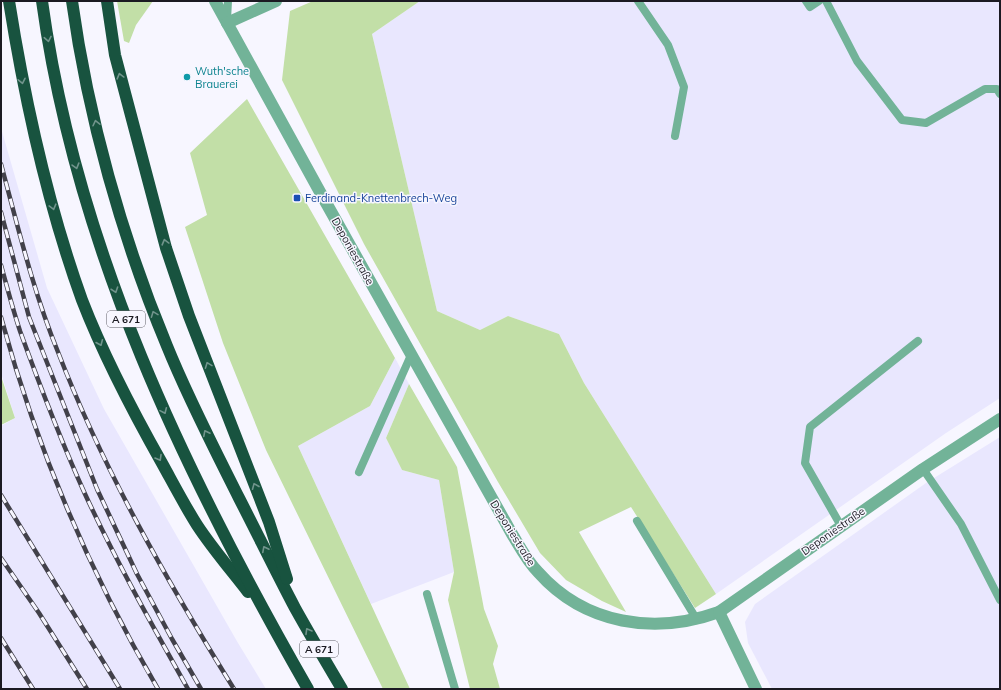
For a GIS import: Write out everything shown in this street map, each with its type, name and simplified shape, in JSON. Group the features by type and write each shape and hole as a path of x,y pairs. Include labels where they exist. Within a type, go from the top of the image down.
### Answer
{"highway":[{"path":"9,1 21,75 37,148 54,214 82,300 106,357 140,424 197,524 267,617"},
{"name":"A 671","path":"42,1 58,92 74,160 94,228 116,294 142,360 176,437 267,617 308,689"},
{"name":"A 671","path":"72,1 86,84 102,151 142,282 167,346 202,425 296,608 342,689"},
{"path":"107,1 115,55 166,248 189,316 270,522 296,608"}],"street":[{"path":"215,1 227,23 276,1"},
{"name":"Deponiestraße","path":"227,23 411,355 527,559 538,573 551,585 565,596 583,606 602,615 621,621 661,625 697,620 719,612 840,526 923,469 1000,419"},
{"path":"719,612 756,689"}],"lane":[{"path":"227,23 228,1"},
{"path":"638,1 668,44 684,87 675,136"},
{"path":"806,1 810,7 819,1"},
{"path":"826,1 857,61 902,120 926,123 985,90 997,89 1000,94"},
{"path":"840,526 805,463 810,427 918,341"},
{"path":"359,472 411,355"},
{"path":"923,469 961,524 1000,600"},
{"path":"637,520 697,620"},
{"path":"427,594 455,689"}],"shaded area":[{"path":"420,1 1000,1 1000,398 946,433 716,594 584,383 559,334 508,316 480,330 437,311 372,34"},
{"path":"1,128 47,288 104,409 266,689 1,689 1,426 15,418 1,373"},
{"path":"395,358 409,384 386,438 402,470 439,480 454,572 371,604 298,446 370,406"},
{"path":"1000,437 1000,689 772,689 748,643 745,622 755,604 926,483"}],"green space":[{"path":"117,1 153,1 136,25 129,43 124,41"},
{"path":"313,1 420,1 372,34 437,311 480,330 508,316 559,334 584,383 716,594 695,608 631,507 579,532 626,612 602,601 566,580 540,553 498,482 364,244 282,80 290,11"},
{"path":"247,99 395,358 370,406 298,446 410,689 383,689 266,450 223,343 185,227 207,215 190,153"},
{"path":"1,376 15,418 1,425"},
{"path":"409,384 457,467 484,609 498,646 493,664 500,689 470,689 448,600 454,572 439,480 402,470 386,438"}],"railway":[{"path":"1,164 26,259 41,306 95,440 138,525 185,608 234,689"},
{"path":"1,212 29,317 97,489 137,574 201,689"},
{"path":"1,265 20,331 76,474 122,568 188,689"},
{"path":"1,317 31,414 67,508 110,600 158,689"},
{"path":"1,495 120,689"},
{"path":"1,558 39,613 87,689"},
{"path":"1,638 33,689"}],"place":[{"name":"Wuth'sche Brauerei","path":"187,77"},
{"name":"Ferdinand-Knettenbrech-Weg","path":"297,198"}]}
